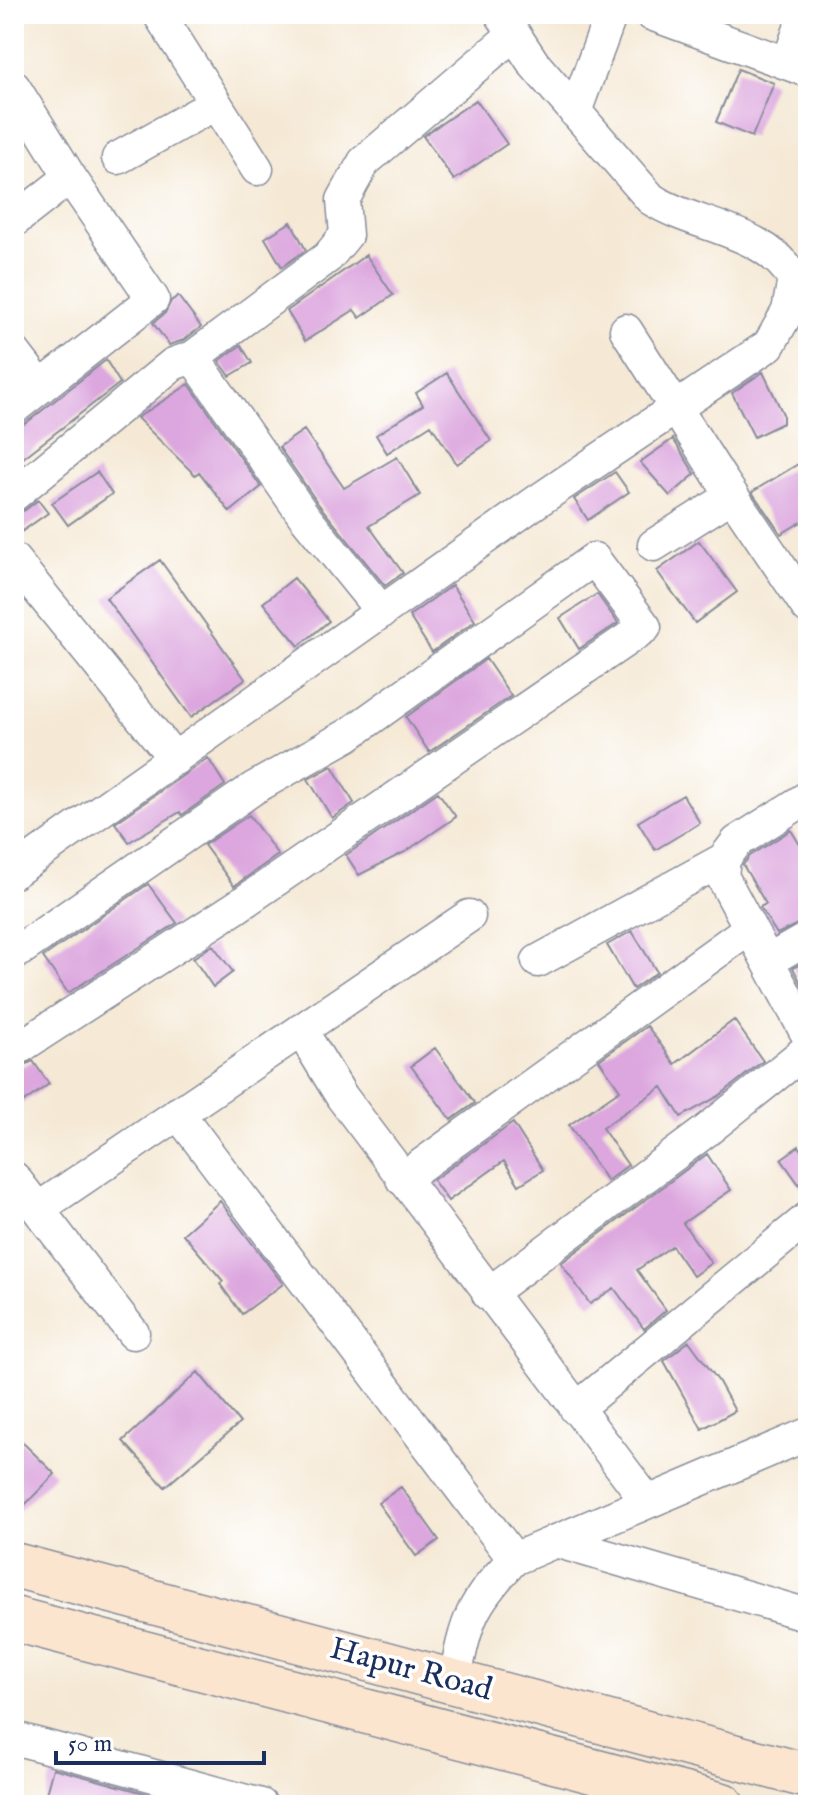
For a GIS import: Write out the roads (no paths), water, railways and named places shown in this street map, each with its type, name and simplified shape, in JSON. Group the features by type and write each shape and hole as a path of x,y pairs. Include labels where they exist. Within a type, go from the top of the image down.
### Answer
{"main road":[{"name":"Hapur Road","path":"14,1565 808,1776"},
{"name":"Hapur Road","path":"14,1619 722,1805"}],"street":[{"path":"159,14 257,169"},
{"path":"575,112 611,14"},
{"path":"651,14 798,67 805,14"},
{"path":"14,495 173,364 193,357 328,257 346,235 343,200 364,162 508,24 534,64 651,199 671,212 756,242 779,258 794,279 788,311 769,345 536,502 14,872"},
{"path":"14,87 70,177 153,299 14,408"},
{"path":"118,158 215,104"},
{"path":"14,221 70,177"},
{"path":"626,330 674,408 808,608"},
{"path":"14,352 41,387"},
{"path":"193,357 304,516 382,612"},
{"path":"654,545 732,496"},
{"path":"14,954 254,788 348,735 594,559 645,627 235,908 14,1051"},
{"path":"14,560 175,759"},
{"path":"538,961 724,859 737,842 808,797"},
{"path":"724,859 722,876 808,1036"},
{"path":"38,1209 469,916"},
{"path":"402,1179 750,928"},
{"path":"768,961 808,938"},
{"path":"301,1030 342,1097 402,1179 647,1501"},
{"path":"488,1294 706,1131 808,1049"},
{"path":"178,1113 514,1559"},
{"path":"14,1178 133,1333"},
{"path":"576,1409 808,1218"},
{"path":"454,1682 466,1626 475,1605 514,1559 808,1434"},
{"path":"555,1541 808,1615"},
{"path":"14,1738 261,1805"}]}
